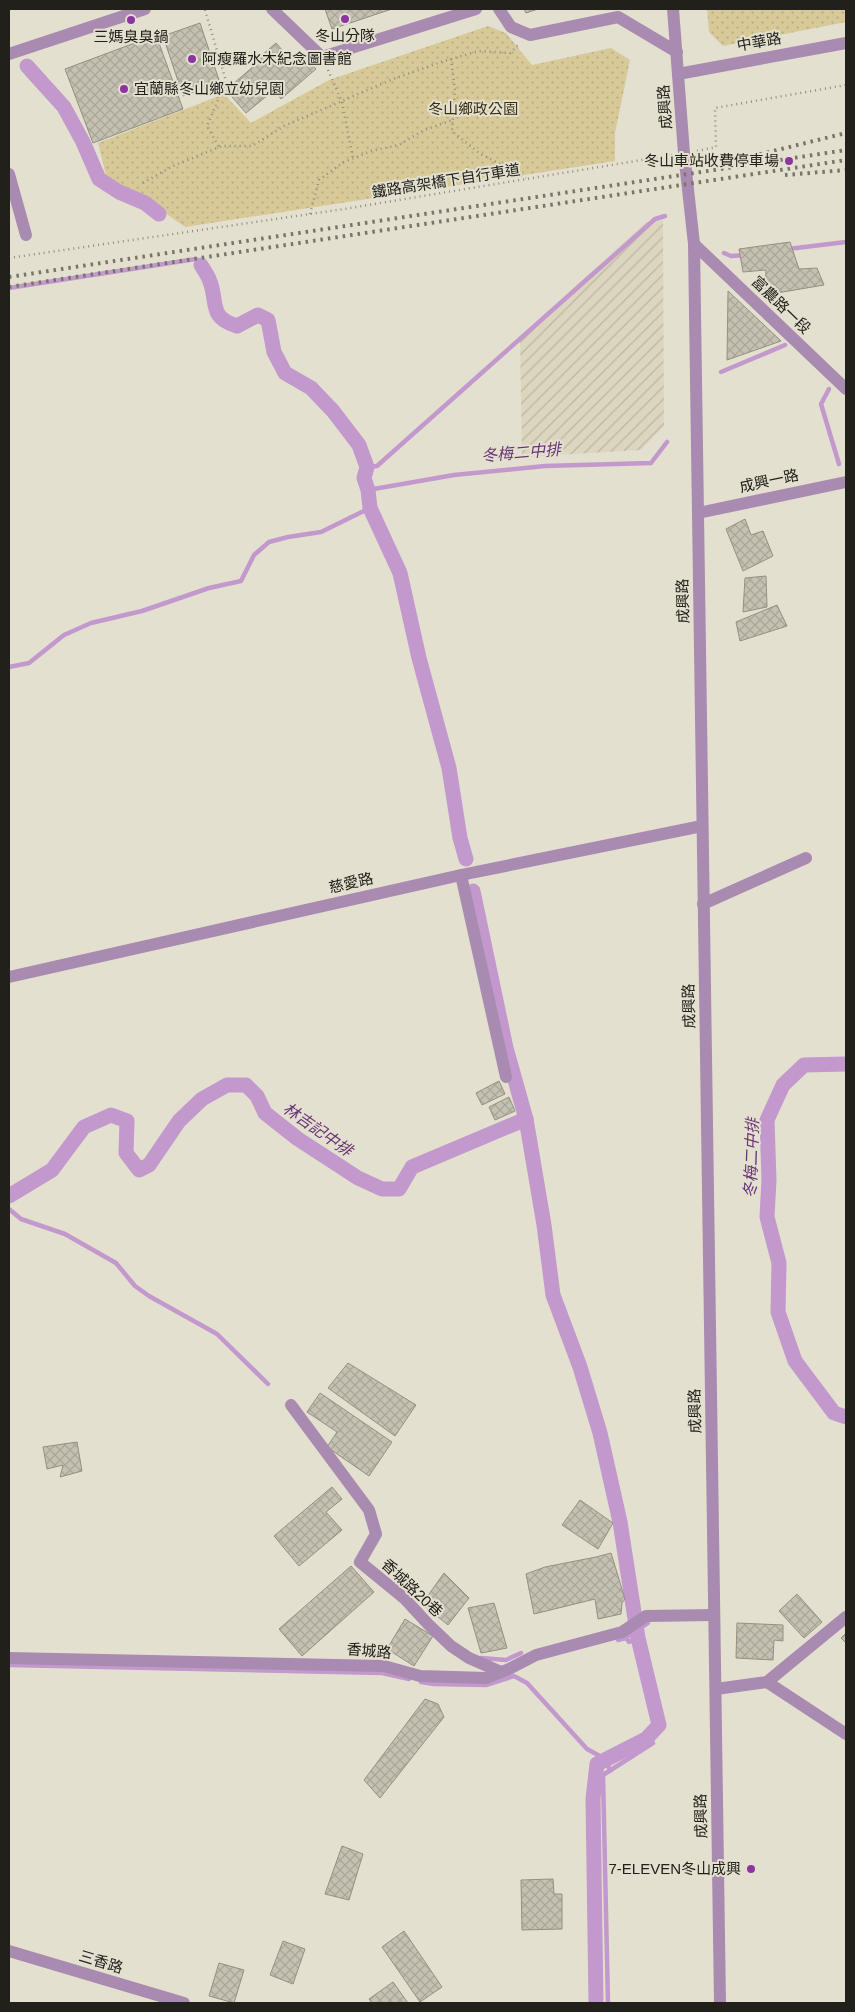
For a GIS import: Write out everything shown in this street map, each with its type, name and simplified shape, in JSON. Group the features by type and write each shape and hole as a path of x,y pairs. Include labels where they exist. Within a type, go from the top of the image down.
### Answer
{"street":[{"path":"9,54 145,9"},
{"path":"272,9 322,57 476,9"},
{"path":"499,9 511,27 530,35 618,17 677,52"},
{"name":"成興路","path":"673,9 684,153 694,244 720,2003"},
{"name":"中華路","path":"678,74 846,43"},
{"path":"9,174 26,235"},
{"name":"富農路一段","path":"694,244 846,389"},
{"name":"成興一路","path":"698,513 846,482"},
{"name":"慈愛路","path":"9,977 461,875 702,826"},
{"path":"704,904 806,858"},
{"path":"461,875 506,1077"},
{"name":"香城路20巷","path":"291,1405 369,1510 376,1534 360,1562 404,1598 451,1646 469,1658 502,1672"},
{"name":"香城路","path":"9,1658 384,1666 420,1676 486,1678 536,1655 622,1632 646,1616 714,1615"},
{"path":"716,1690 767,1682 846,1617"},
{"path":"767,1682 846,1734"},
{"name":"三香路","path":"9,1951 184,2003"}],"path":[{"path":"206,10 226,82 207,126 219,147"},
{"path":"144,183 173,166 219,147 252,146 284,126 393,79 479,51 510,53 530,35"},
{"path":"322,57 342,102 353,159"},
{"path":"451,59 454,90 452,131 479,153 527,179"},
{"name":"鐵路高架橋下自行車道","path":"9,258 310,214 716,147 715,108 846,85"},
{"path":"310,214 319,180 342,164 371,151 399,145 424,130 453,120"}],"shaded area":[{"path":"663,220 664,426 641,450 522,457 520,337 646,222"}],"green space":[{"path":"707,9 846,9 846,22 723,46 709,32"},
{"name":"冬山鄉政公園","path":"488,26 506,33 532,65 611,48 630,60 615,133 615,161 185,227 147,200 107,179 98,143 224,94 251,123 329,80"}],"building":[{"name":"冬山分隊","path":"325,9 392,9 332,29"},
{"path":"524,9 538,9 526,13"},
{"name":"阿瘦羅水木紀念圖書館","path":"200,23 220,83 183,96 163,36"},
{"name":"宜蘭縣冬山鄉立幼兒園","path":"156,35 183,109 93,143 65,69"},
{"path":"276,43 291,60 300,51 316,69 281,99 274,90 246,113 226,90 255,65 254,62"},
{"path":"790,242 799,269 817,268 824,285 765,295 766,270 743,272 739,249"},
{"path":"728,291 781,341 727,360"},
{"path":"745,519 751,535 763,531 773,556 743,571 726,529"},
{"path":"766,576 767,607 743,612 745,578"},
{"path":"777,605 787,626 740,641 736,622"},
{"path":"499,1081 505,1094 482,1105 476,1093"},
{"path":"509,1097 515,1111 495,1120 489,1107"},
{"path":"348,1363 416,1405 395,1436 328,1388"},
{"path":"320,1393 392,1442 369,1476 327,1447 337,1432 307,1412"},
{"path":"77,1442 82,1471 60,1477 63,1465 47,1469 43,1447"},
{"path":"332,1487 342,1499 326,1512 342,1530 299,1566 274,1536"},
{"path":"580,1500 613,1523 598,1549 562,1525"},
{"path":"611,1553 625,1599 622,1603 621,1614 598,1619 595,1599 534,1614 526,1574 545,1567"},
{"path":"351,1566 374,1592 302,1656 279,1629"},
{"path":"444,1573 469,1598 448,1625 422,1604"},
{"path":"797,1594 822,1622 804,1638 779,1611"},
{"path":"494,1603 507,1648 481,1653 468,1608"},
{"path":"405,1619 433,1636 414,1666 387,1649"},
{"path":"737,1623 783,1625 783,1641 774,1640 773,1660 736,1658"},
{"path":"846,1633 846,1643 841,1638"},
{"path":"425,1699 438,1704 444,1717 380,1798 364,1780"},
{"path":"342,1846 363,1854 349,1900 325,1894"},
{"path":"553,1879 554,1894 562,1894 562,1929 522,1930 521,1880"},
{"path":"404,1931 442,1987 420,2002 382,1947"},
{"path":"283,1941 305,1949 293,1984 270,1975"},
{"path":"219,1963 244,1970 234,2003 209,1996"},
{"path":"393,1982 408,2003 372,2003 369,1999"}],"waterway":[{"path":"27,66 64,107 83,142 99,179 119,192 145,203 159,214"},
{"path":"367,467 377,466 655,219 665,216"},
{"path":"788,249 846,242"},
{"path":"724,253 731,256 746,255"},
{"path":"9,288 196,259"},
{"path":"201,265 209,279 215,308 221,318 237,326 258,315 268,320 274,352 285,373 311,388 333,411 359,445 367,467 364,478 368,490 370,508 400,573 419,658 449,768 460,838 466,859"},
{"name":"冬梅二中排","path":"721,372 785,345"},
{"name":"冬梅二中排","path":"829,389 821,404 839,464"},
{"name":"冬梅二中排","path":"368,490 454,475 545,466 651,463 667,442"},
{"path":"9,667 29,663 64,635 91,623 142,611 209,588 241,581 254,555 269,542 321,532 370,508"},
{"path":"473,891 506,1048 526,1119 544,1225 553,1295 580,1367 600,1433 620,1522 638,1638 659,1725 646,1739 597,1764 593,1799 596,2003"},
{"path":"846,1064 804,1065 783,1085 767,1120 769,1180 767,1217 779,1263 778,1312 795,1361 834,1413 846,1417"},
{"name":"林吉記中排","path":"9,1196 52,1170 84,1127 111,1115 127,1121 126,1153 139,1170 149,1165 179,1121 202,1099 227,1085 246,1085 257,1096 265,1113 298,1139 358,1178 382,1189 399,1189 412,1167 526,1119"},
{"path":"9,1209 21,1219 65,1234 116,1263 135,1286 149,1296 217,1334 268,1384"},
{"path":"618,1640 626,1638 648,1623"},
{"path":"626,1638 629,1642 638,1638"},
{"path":"481,1658 506,1660 521,1653"},
{"path":"9,1665 382,1673 409,1679"},
{"path":"421,1682 486,1685 514,1676 527,1683 587,1749 598,1755 611,1770"},
{"path":"608,2003 603,1775 653,1743"}],"railway":[{"path":"745,158 846,133"},
{"path":"9,277 846,150"},
{"path":"9,287 846,160"},
{"path":"785,175 846,170"}],"place":[{"name":"冬山分隊","path":"345,19"},
{"name":"三媽臭臭鍋","path":"131,20"},
{"name":"阿瘦羅水木紀念圖書館","path":"192,59"},
{"name":"宜蘭縣冬山鄉立幼兒園","path":"124,89"},
{"name":"冬山車站收費停車場","path":"789,161"},
{"name":"7-ELEVEN冬山成興","path":"751,1869"}]}
